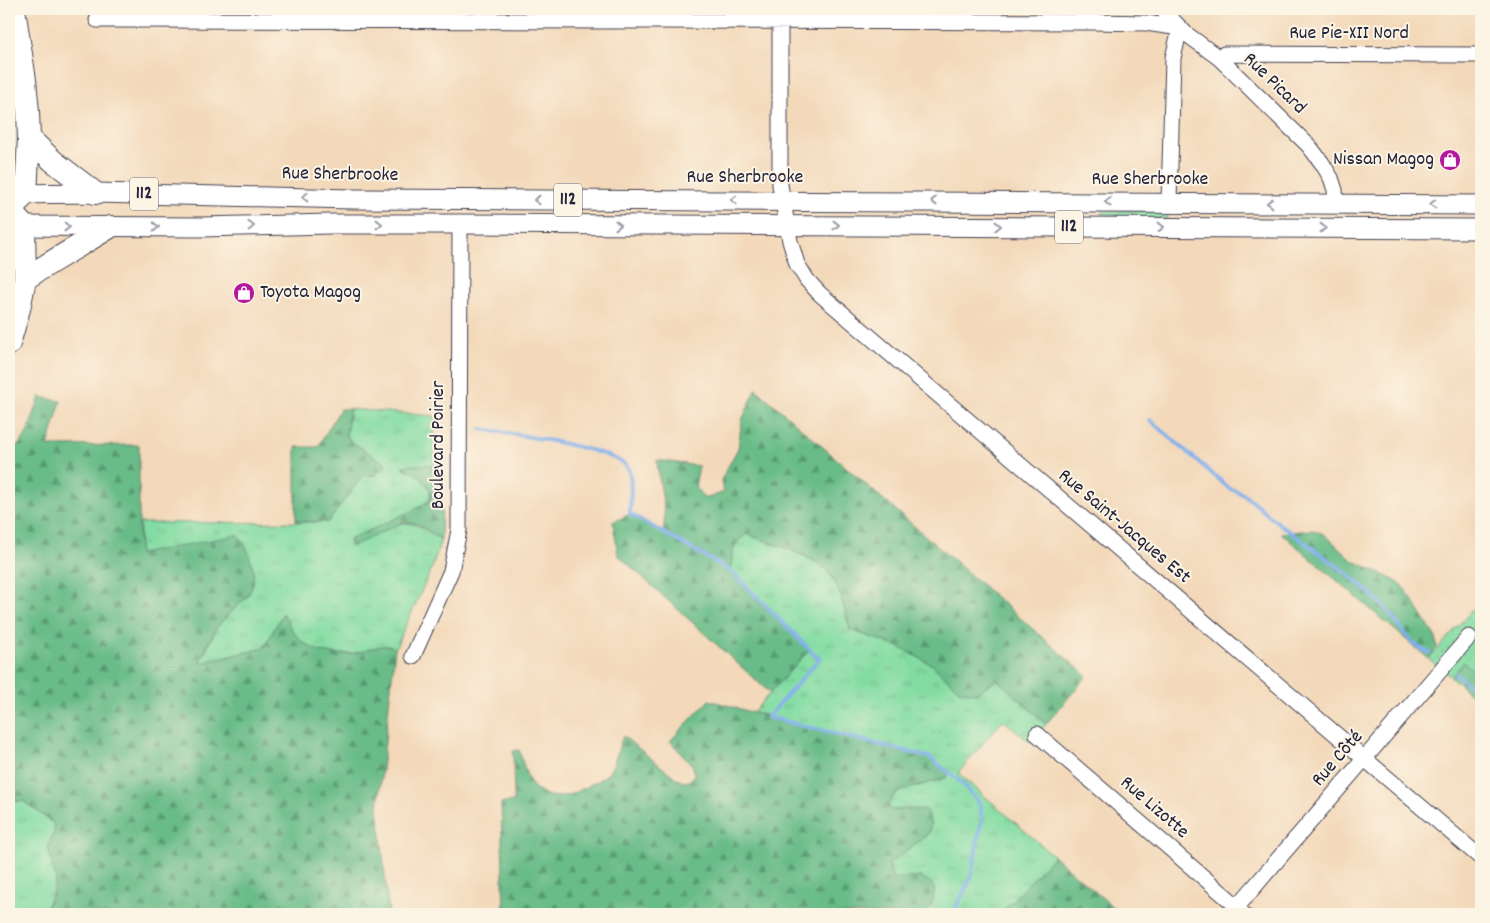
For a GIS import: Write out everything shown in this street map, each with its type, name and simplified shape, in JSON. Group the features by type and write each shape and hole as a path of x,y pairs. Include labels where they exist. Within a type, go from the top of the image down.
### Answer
{"highway":[{"path":"9,344 19,310 24,280 12,216 29,138 27,97 14,9"},
{"path":"29,138 52,161 95,193"},
{"path":"24,280 53,259 110,227"}],"main road":[{"name":"Rue Sherbrooke","path":"18,194 95,193 354,199 1481,205"},
{"name":"112","path":"12,216 110,227 460,224 1481,229"}],"street":[{"name":"Rue Picard","path":"1162,9 1180,28 1219,58 1314,151 1333,184 1336,203"},
{"path":"97,20 170,14 780,15 1163,24 1180,28 1173,58 1169,202"},
{"name":"Rue Saint-Jacques Est","path":"780,15 780,180 787,225 797,264 807,280 820,294 1481,858"},
{"name":"Rue Pie-XII Nord","path":"1219,58 1224,54 1481,54"},
{"name":"Boulevard Poirier","path":"413,656 451,571 459,530 460,224"},
{"name":"Rue Côté","path":"1240,910 1469,637"},
{"name":"Rue Lizotte","path":"1037,734 1240,910"}],"green space":[{"path":"1103,210 1168,210 1167,219 1103,218"},
{"path":"756,389 1087,676 1046,724 997,679 976,693 960,691 931,664 897,646 850,630 836,584 828,572 801,554 747,534 738,542 733,550 731,571 809,650 770,693 618,555 613,522 630,514 663,533 664,506 657,460 699,466 695,487 705,499 724,492 721,480 738,448 742,420"},
{"path":"40,397 61,401 48,446 139,445 139,554 237,535 245,544 253,573 253,583 250,591 246,598 216,629 200,663 264,648 283,613 295,634 301,640 322,652 347,654 387,646 392,646 395,649 378,807 389,914 43,914 53,892 56,879 48,847 55,830 53,823 24,801 9,801 9,449 15,447 25,436"},
{"path":"340,409 350,409 346,435 352,442 386,464 376,475 363,475 328,522 296,521 296,447 318,447"},
{"path":"350,409 435,416 434,465 403,466 418,475 426,483 429,488 430,499 394,526 407,523 413,524 441,540 432,568 395,649 392,646 387,646 347,654 322,652 301,640 293,632 283,614 264,648 200,663 218,625 248,596 254,580 139,555 140,523 328,522 363,475 376,475 386,464 351,442 346,435"},
{"path":"409,465 443,467 441,540 418,524 403,522 351,547 349,540 424,505 430,500 429,488 426,483 402,467"},
{"path":"1312,530 1324,534 1352,560 1398,582 1408,593 1436,638 1437,647 1429,659 1281,533"},
{"path":"747,534 801,555 828,572 836,584 850,630 897,646 931,664 960,691 976,693 997,679 1046,724 1030,742 1003,720 958,773 1054,856 1000,914 927,914 934,893 922,877 892,879 889,863 931,830 909,809 893,810 887,807 894,795 904,790 946,778 948,772 929,757 753,712 808,650 731,571 733,550 738,542"},
{"path":"1481,600 1481,676 1464,662 1451,677 1429,659"},
{"path":"1464,662 1481,676 1481,703 1451,677"},
{"path":"709,700 768,717 929,757 948,772 946,778 904,790 894,795 888,807 893,810 925,809 928,815 930,825 927,835 889,864 892,879 919,878 931,883 934,888 934,895 927,914 504,914 501,803 514,802 513,751 519,750 527,776 532,785 545,795 570,795 607,774 613,764 623,736 677,779 683,782 690,781 694,774 693,766 670,741"},
{"path":"9,801 23,801 53,823 55,830 48,847 56,878 53,892 43,914 9,914"},
{"path":"1054,856 1121,914 1000,914"}],"waterway":[{"path":"1150,420 1230,489 1247,497 1358,583 1384,607 1416,645 1430,653"},
{"path":"481,429 559,442 603,454 619,461 630,472 630,514 731,571 819,659 768,717 929,757 963,784 980,804 982,818 971,878 952,914"},
{"path":"1456,674 1481,695"}],"place":[{"name":"Nissan Magog","path":"1450,160"},
{"name":"Toyota Magog","path":"244,293"}]}
